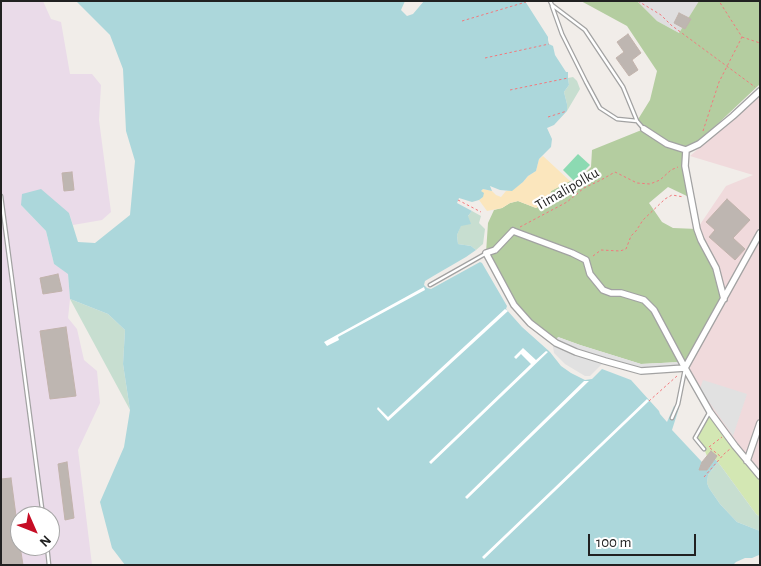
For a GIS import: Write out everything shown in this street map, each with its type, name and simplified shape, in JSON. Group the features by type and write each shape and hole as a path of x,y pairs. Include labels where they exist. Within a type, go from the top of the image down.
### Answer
{"street":[{"path":"644,129 667,144 686,150 699,144 734,116 760,91"},
{"path":"686,150 685,166 699,234 716,268 724,299"},
{"path":"685,368 641,371 556,343 530,324 514,306 486,253 496,250 513,231 586,260 590,274 603,290 612,294 621,293 644,300 654,310 710,412 760,476"},
{"path":"685,368 760,233"},
{"path":"747,460 760,423"}],"lane":[{"path":"550,1 562,34 600,108 617,119 637,121"},
{"path":"552,5 585,30 623,87 637,121 644,129"},
{"path":"1,196 42,506"},
{"path":"430,285 486,253"},
{"path":"672,418 678,404 685,368"},
{"path":"704,449 695,438 710,412"}],"path":[{"path":"638,1 661,15 671,26 760,91"},
{"path":"719,1 742,37 760,43"},
{"path":"462,21 526,2"},
{"path":"699,144 720,82 742,37"},
{"path":"485,58 549,44"},
{"path":"510,90 568,78"},
{"path":"548,117 567,111"},
{"name":"Timalipolku","path":"513,231 567,202 584,188 615,172 637,182 650,184 660,180 671,170 685,166"},
{"path":"586,260 601,250 620,251 626,249 631,236 643,220 665,199 672,195 691,199"},
{"path":"458,200 481,212"},
{"path":"649,401 685,368"},
{"path":"704,449 709,448 726,434"},
{"path":"704,477 721,457 735,446"},
{"path":"709,448 721,457"}],"shaded area":[{"path":"1,1 43,1 51,19 61,22 70,74 92,74 101,85 99,120 111,212 102,220 73,225 69,213 21,205 46,231 54,264 68,273 70,299 68,318 77,329 84,360 97,371 100,403 78,450 92,565 1,565"},
{"path":"637,1 699,1 679,33 657,21"},
{"path":"760,95 760,476 735,446 685,368 697,229 726,186 753,175 690,156"},
{"path":"558,337 641,364 681,362 685,368 641,371 605,361 590,376 585,376 565,364 554,353 553,347"},
{"path":"703,380 747,394 733,436 700,389"}],"green space":[{"path":"581,1 637,1 657,21 679,33 699,1 760,1 760,84 708,133 699,144 686,150 691,198 668,187 649,203 662,222 673,228 697,229 716,268 724,299 685,368 681,362 641,364 558,337 556,343 514,305 486,253 488,223 494,210 518,201 536,208 551,191 570,181 575,183 591,167 592,150 644,129 637,121 650,100 657,71 627,26"},
{"path":"573,77 580,89 567,111 564,92 569,85 568,78"},
{"path":"578,154 590,165 574,181 563,170"},
{"path":"472,211 481,216 479,223 485,229 483,244 476,250 471,246 458,244 457,235 461,225"},
{"path":"70,299 108,314 125,330 123,364 130,410"},
{"path":"710,412 760,476 760,517 718,462 713,457 709,461 704,449 695,438"},
{"path":"718,462 760,517 760,531 737,522 720,504 709,488 707,483 708,475"}],"sand":[{"path":"543,156 570,181 551,191 550,197 545,204 536,208 518,201 502,208 487,211 479,200 483,197 481,191 483,189 492,191 501,197 506,191 512,190 536,171 539,159"}],"water":[{"path":"76,1 405,1 401,10 407,16 413,14 424,1 525,1 548,37 549,44 553,46 555,55 566,72 568,72 569,85 564,92 567,111 554,125 547,128 552,139 551,147 539,159 536,171 512,191 500,190 490,186 492,191 483,189 481,191 484,193 483,197 479,200 472,202 459,198 457,203 472,211 468,216 471,224 461,226 457,235 458,244 471,246 476,250 425,281 424,285 431,289 480,262 507,306 506,309 522,327 550,352 561,366 585,380 592,379 602,369 631,380 667,422 674,406 679,408 672,430 702,462 700,470 707,470 715,459 718,462 708,475 707,483 709,488 720,504 737,522 760,531 759,555 745,558 733,565 125,565 112,548 100,502 124,447 130,410 123,364 125,330 108,314 70,299 68,274 54,264 46,231 21,205 22,194 41,189 69,213 78,242 95,243 130,215 135,161 126,131 123,69 110,35"}],"pier":[{"path":"424,287 425,290 338,337 339,340 327,346 324,342"},
{"path":"505,309 508,311 388,421 377,409 378,407 388,417"},
{"path":"523,348 536,360 546,351 548,352 431,464 429,462 531,364 521,354 516,359 514,357"},
{"path":"584,381 589,381 467,499 465,497"},
{"path":"647,399 649,401 484,559 482,557"}],"building":[{"path":"679,13 691,19 685,29 674,23"},
{"path":"628,34 641,53 632,60 638,70 629,76 616,58 624,52 617,42"},
{"path":"72,172 74,190 64,191 62,173"},
{"path":"727,199 750,220 733,238 745,249 735,260 709,237 715,230 706,222"},
{"path":"58,274 62,291 43,294 40,278"},
{"path":"66,327 76,396 50,399 40,331"},
{"path":"711,451 717,456 707,470 699,470 702,462"},
{"path":"67,462 74,518 65,520 58,464"},
{"path":"11,478 15,506 10,506 10,556 22,556 23,565 1,565 1,479"}]}
